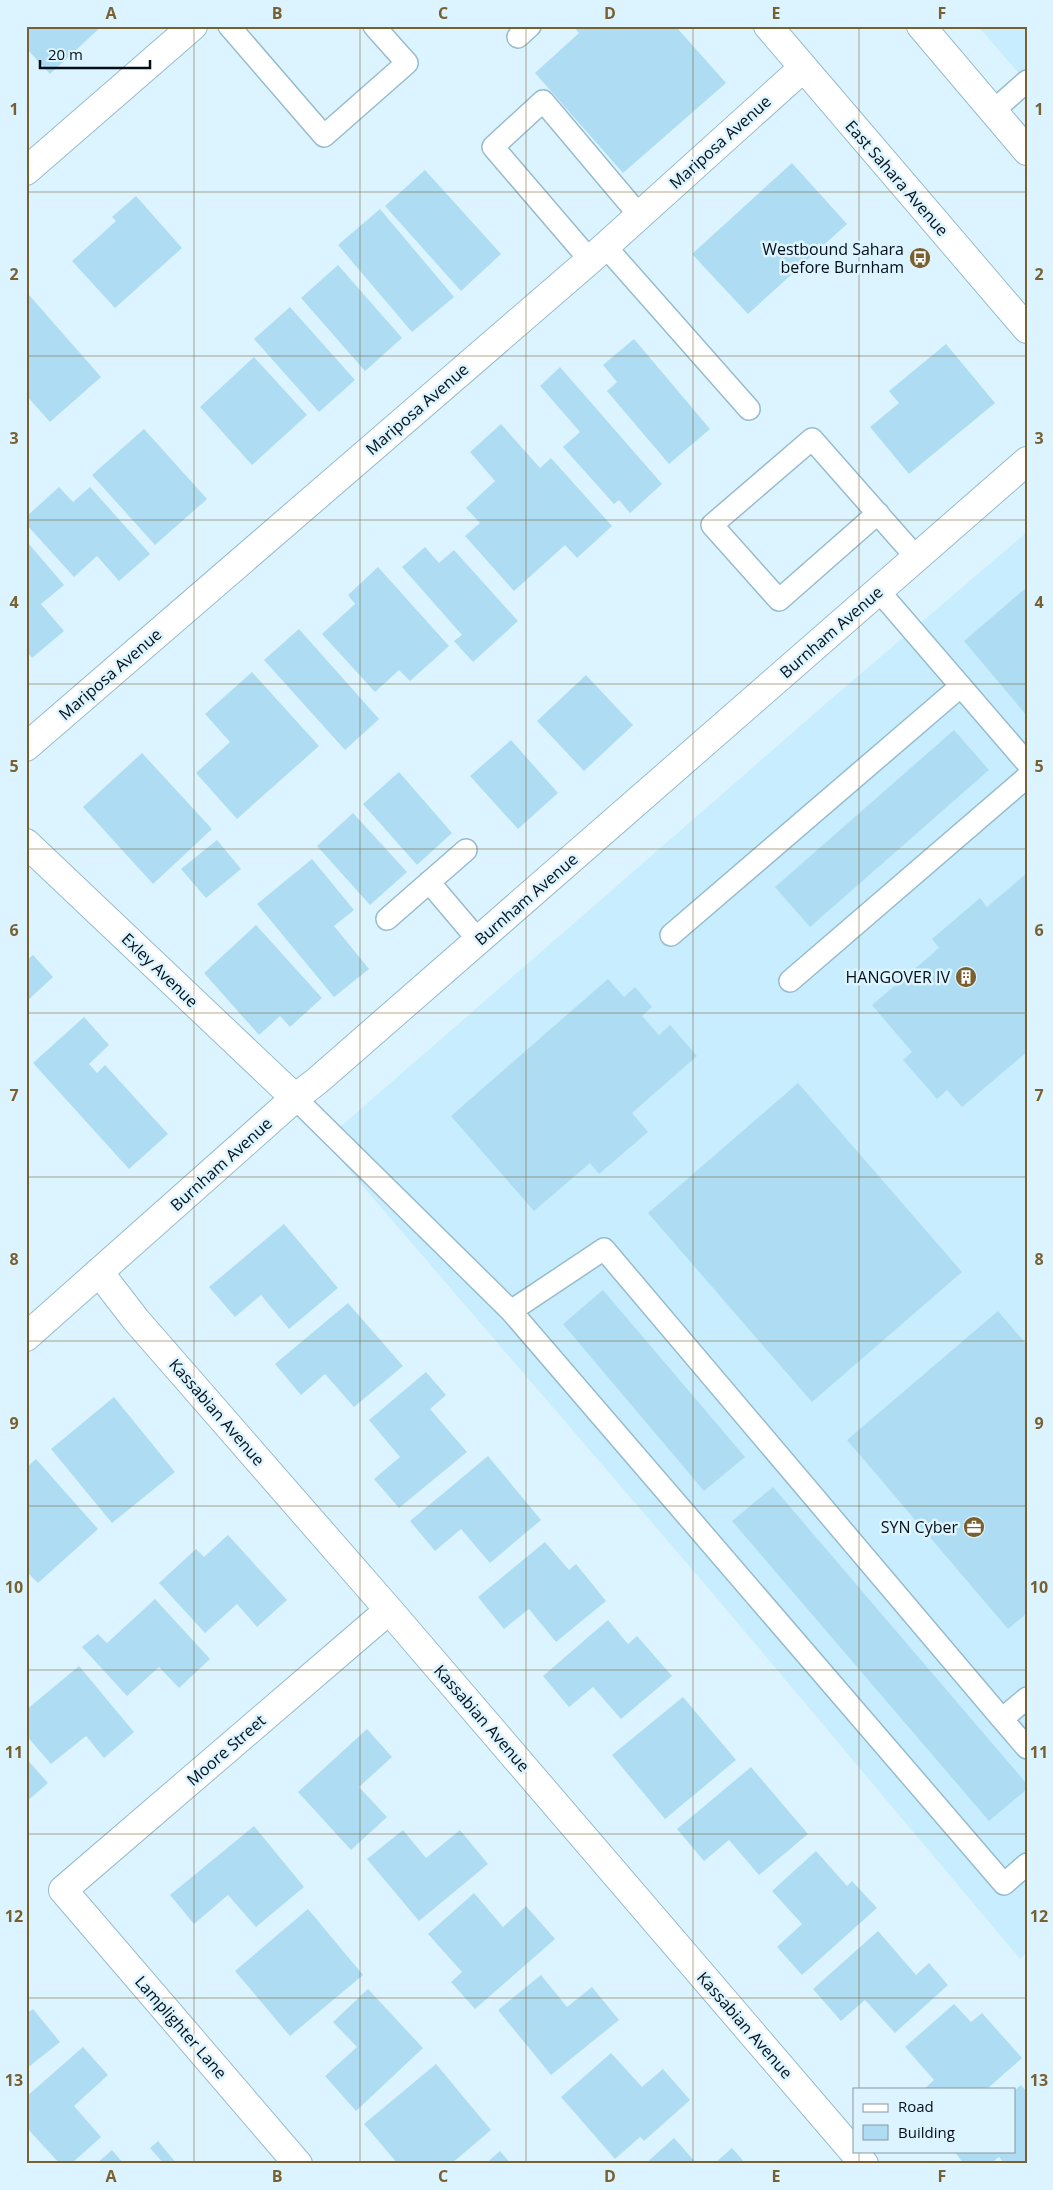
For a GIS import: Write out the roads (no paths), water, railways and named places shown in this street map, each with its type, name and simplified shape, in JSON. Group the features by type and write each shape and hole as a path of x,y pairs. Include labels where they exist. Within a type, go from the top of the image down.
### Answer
{"street":[{"path":"26,171 193,26"},
{"name":"East Sahara Avenue","path":"768,26 1027,329"},
{"path":"921,26 1027,151"},
{"name":"Mariposa Avenue","path":"26,747 597,253 803,68"},
{"name":"Burnham Avenue","path":"26,1337 295,1098 318,1081 479,941 1027,461"},
{"name":"Exley Avenue","path":"26,843 295,1098"},
{"name":"Kassabian Avenue","path":"99,1272 136,1320 389,1610 853,2151"},
{"name":"Moore Street","path":"63,1890 389,1610"},
{"name":"Lamplighter Lane","path":"63,1890 298,2164"},
{"name":"Kassabian Avenue","path":"854,2152 864,2164"}],"lane":[{"path":"229,26 324,136 407,63 374,26"},
{"path":"993,111 1027,81"},
{"path":"639,215 543,101 493,147 748,409"},
{"path":"878,514 779,600 712,524 812,439 916,557"},
{"path":"878,590 1027,763"},
{"path":"671,935 961,686"},
{"path":"790,982 1027,777"},
{"path":"387,919 466,850"},
{"path":"429,882 479,941"},
{"path":"295,1098 511,1311 1004,1884 1027,1864"},
{"path":"511,1311 604,1249 1027,1748"},
{"path":"1002,1719 1027,1698"}],"place":[{"name":"Westbound Sahara before Burnham","path":"920,258"},
{"name":"HANGOVER IV","path":"966,977"},
{"name":"SYN Cyber","path":"974,1527"}]}
